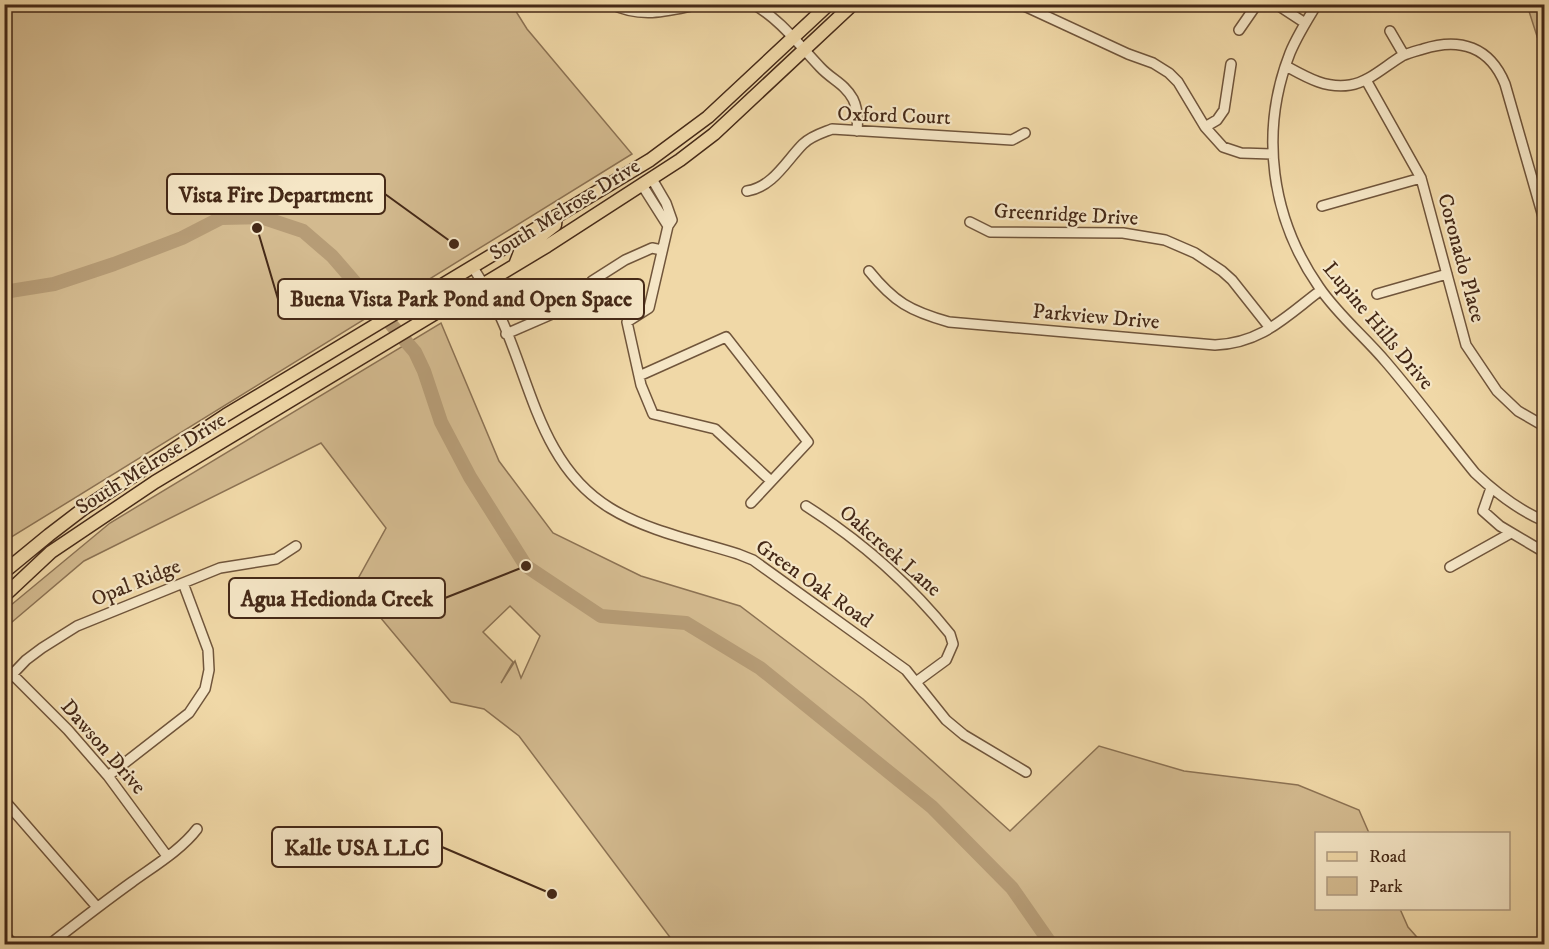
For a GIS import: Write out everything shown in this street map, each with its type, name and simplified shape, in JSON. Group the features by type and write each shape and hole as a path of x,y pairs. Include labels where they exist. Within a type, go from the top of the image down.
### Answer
{"main road":[{"name":"South Melrose Drive","path":"4,572 83,509 226,415 650,160 708,117 829,4"},
{"name":"South Melrose Drive","path":"4,596 51,552 155,482 484,285 680,160 714,134 853,4"},
{"path":"515,265 520,252 555,225 556,216"}],"street":[{"path":"610,4 636,14 660,13 700,4"},
{"path":"753,4 771,16 822,69 844,85 855,102 857,131"},
{"path":"1020,4 1128,54 1153,63 1169,73 1178,82 1205,127 1223,147 1241,153 1273,154"},
{"path":"1239,30 1257,4"},
{"path":"1276,4 1305,23"},
{"name":"Lupine Hills Drive","path":"1317,4 1305,23 1286,66 1276,102 1273,154 1276,182 1288,231 1305,267 1321,290 1386,362 1475,473 1491,488 1535,517 1545,521"},
{"path":"1390,31 1404,55"},
{"path":"1286,66 1316,82 1336,86 1351,85 1366,80 1404,55 1444,44 1461,44 1486,55 1501,72 1545,220"},
{"path":"1205,127 1217,120 1224,110 1231,64"},
{"name":"Coronado Place","path":"1366,80 1421,178 1466,345 1497,391 1518,411 1545,426"},
{"name":"Oxford Court","path":"747,191 757,190 767,183 803,145 813,137 832,129 1012,140 1025,133"},
{"path":"1322,206 1421,178"},
{"path":"647,182 668,226 649,308 627,322 639,376 653,414 715,429 771,481"},
{"name":"Greenridge Drive","path":"970,222 990,232 1123,232 1165,240 1195,253 1222,271 1232,280 1270,328"},
{"path":"592,281 625,260 652,248 663,250"},
{"name":"Green Oak Road","path":"472,266 502,320 544,430 556,454 578,482 597,499 633,521 753,560 906,670 946,720 964,735 1026,772"},
{"name":"Parkview Drive","path":"869,271 887,292 904,305 924,315 949,322 1215,345 1245,341 1262,334 1321,290"},
{"path":"1377,294 1447,274"},
{"path":"506,334 568,307"},
{"path":"639,376 726,337 808,442 751,503"},
{"path":"1491,488 1483,511 1511,533 1545,552"},
{"name":"Oakcreek Lane","path":"806,506 861,544 899,577 950,634 953,644 946,660 916,682"},
{"path":"1450,567 1511,533"},
{"name":"Opal Ridge","path":"4,683 42,648 77,626 220,568 276,559 296,546"},
{"path":"108,776 189,713 205,689 210,670 208,650 183,583"},
{"name":"Dawson Drive","path":"4,666 68,730 108,776 167,856"},
{"path":"4,800 98,907"},
{"path":"50,945 167,856 191,837 197,829"},
{"path":"4,934 13,945"}],"green space":[{"path":"5,4 512,5 527,29 632,154 5,541"},
{"path":"1527,5 1544,5 1544,58"},
{"path":"441,323 499,461 553,533 641,576 740,606 863,699 1010,831 1099,746 1184,771 1298,785 1359,810 1369,832 1315,832 1315,910 1400,910 1408,927 1423,944 675,944 519,736 484,709 451,702 354,586 386,528 321,443 84,561 5,628 5,610 110,523","holes":["510,606 540,636 521,678 515,661 501,683 513,662 483,632"]}],"waterway":[{"path":"4,292 54,284 114,264 182,238 221,218 261,217 303,231 332,256 415,352 424,371 441,422 470,477 526,566 601,616 686,623 760,668 932,807 1012,888 1051,944"}],"place":[{"name":"Buena Vista Park Pond and Open Space","path":"257,228"},
{"name":"Vista Fire Department","path":"454,244"},
{"name":"Agua Hedionda Creek","path":"526,566"},
{"name":"Kalle USA LLC","path":"552,894"}]}
